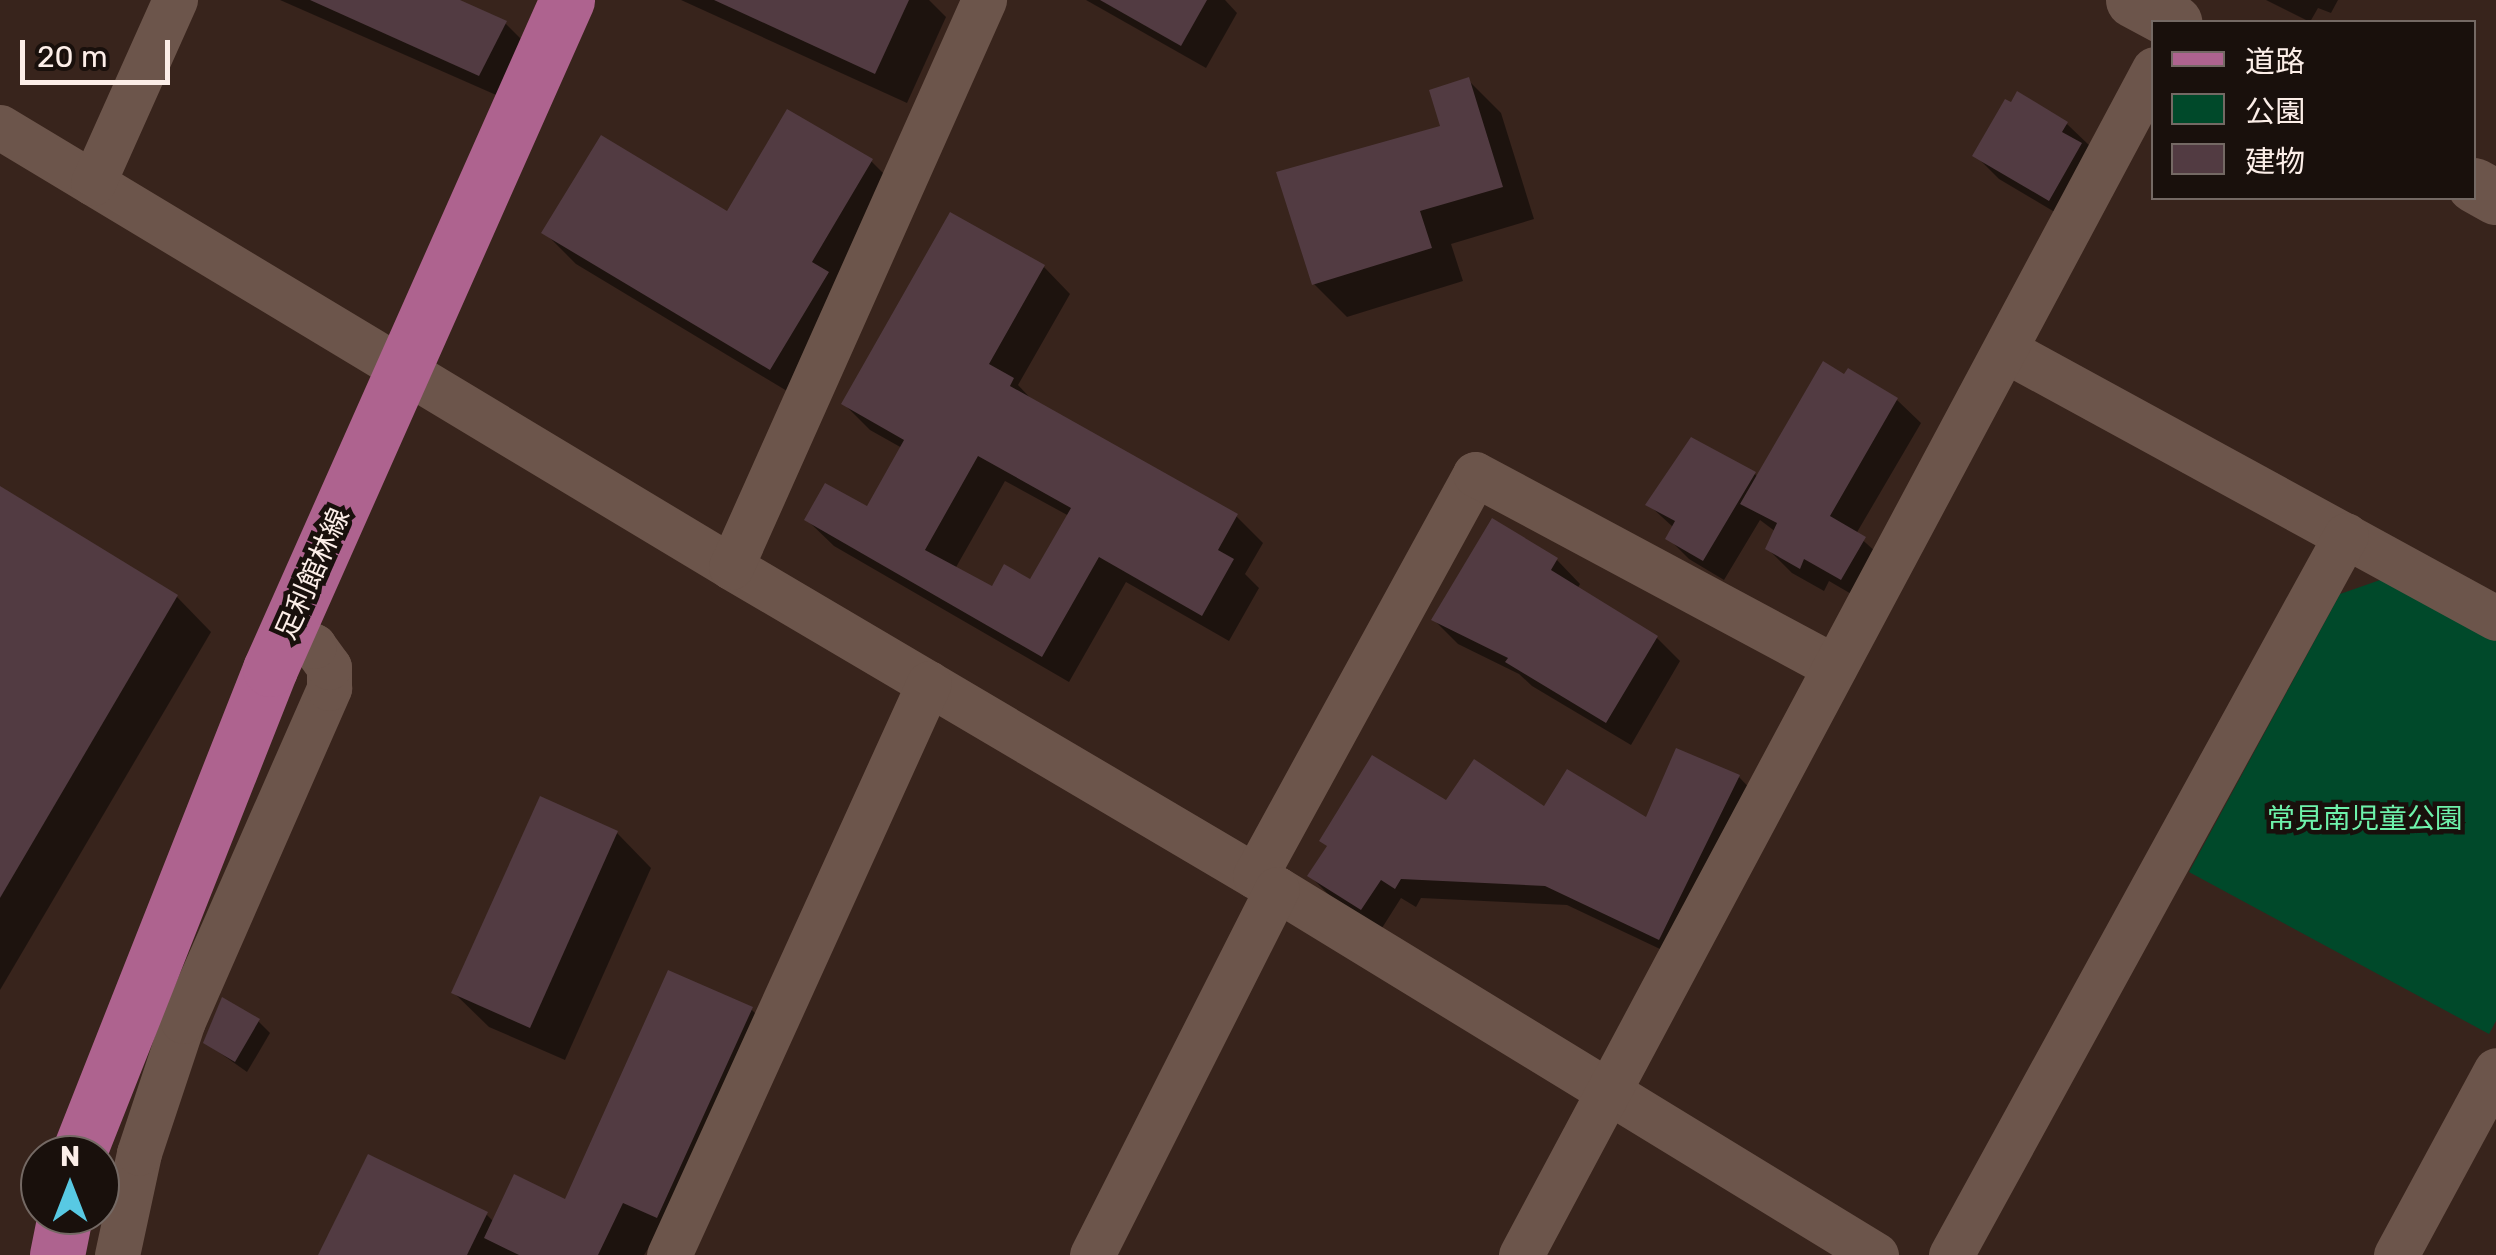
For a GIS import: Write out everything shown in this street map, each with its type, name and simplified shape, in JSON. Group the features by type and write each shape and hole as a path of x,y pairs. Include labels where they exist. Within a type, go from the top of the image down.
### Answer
{"main road":[{"name":"足利館林線","path":"86,1135 287,633 568,0"}],"street":[{"path":"93,183 174,0"},
{"path":"730,567 984,0"},
{"path":"2133,0 2170,20"},
{"path":"1521,1255 2151,76"},
{"path":"0,127 730,567 1266,882 1876,1255"},
{"path":"2005,350 2496,618"},
{"path":"1092,1255 1266,882 1475,474 1835,667"},
{"path":"1951,1255 2346,535"},
{"path":"118,1255 139,1153 183,1021 328,688 329,666 314,646 287,633"},
{"path":"669,1255 929,683"},
{"path":"2396,1255 2496,1070"}],"green space":[{"name":"常見南児童公園","path":"2383,579 2496,640 2496,1021 2489,1034 2189,872 2340,594"}],"building":[{"path":"310,0 460,0 507,21 479,76"},
{"path":"714,0 909,0 875,74"},
{"path":"1100,0 1207,0 1181,46"},
{"path":"1469,77 1503,187 1420,211 1432,248 1312,285 1276,172 1440,126 1429,90"},
{"path":"2017,91 2068,122 2062,132 2082,143 2049,201 1972,156 2005,99 2011,102"},
{"path":"787,109 873,159 812,262 829,272 770,370 541,233 601,135 727,211"},
{"path":"950,212 1045,265 989,364 1014,378 1010,386 1238,514 1218,550 1234,559 1202,616 1099,557 1042,657 804,520 825,483 867,506 904,440 841,404","holes":["978,456 1071,508 1030,579 1004,564 992,586 925,550"]},
{"path":"1823,361 1844,374 1848,368 1898,398 1830,516 1866,537 1841,580 1804,559 1800,569 1765,549 1777,523 1740,504"},
{"path":"1691,437 1756,472 1703,561 1665,539 1675,521 1645,505"},
{"path":"0,486 178,595 0,898"},
{"path":"1492,518 1558,558 1551,570 1658,636 1606,723 1505,662 1508,658 1431,620"},
{"path":"1676,748 1740,775 1659,940 1545,886 1401,879 1395,889 1381,880 1361,910 1307,876 1327,846 1319,841 1372,755 1446,800 1474,759 1544,806 1567,769 1646,817"},
{"path":"540,796 618,831 530,1028 451,993"},
{"path":"668,970 753,1007 657,1218 623,1203 598,1255 519,1255 484,1238 514,1174 565,1199"},
{"path":"222,997 260,1019 235,1062 203,1043"},
{"path":"368,1154 488,1212 467,1255 318,1255"}]}
